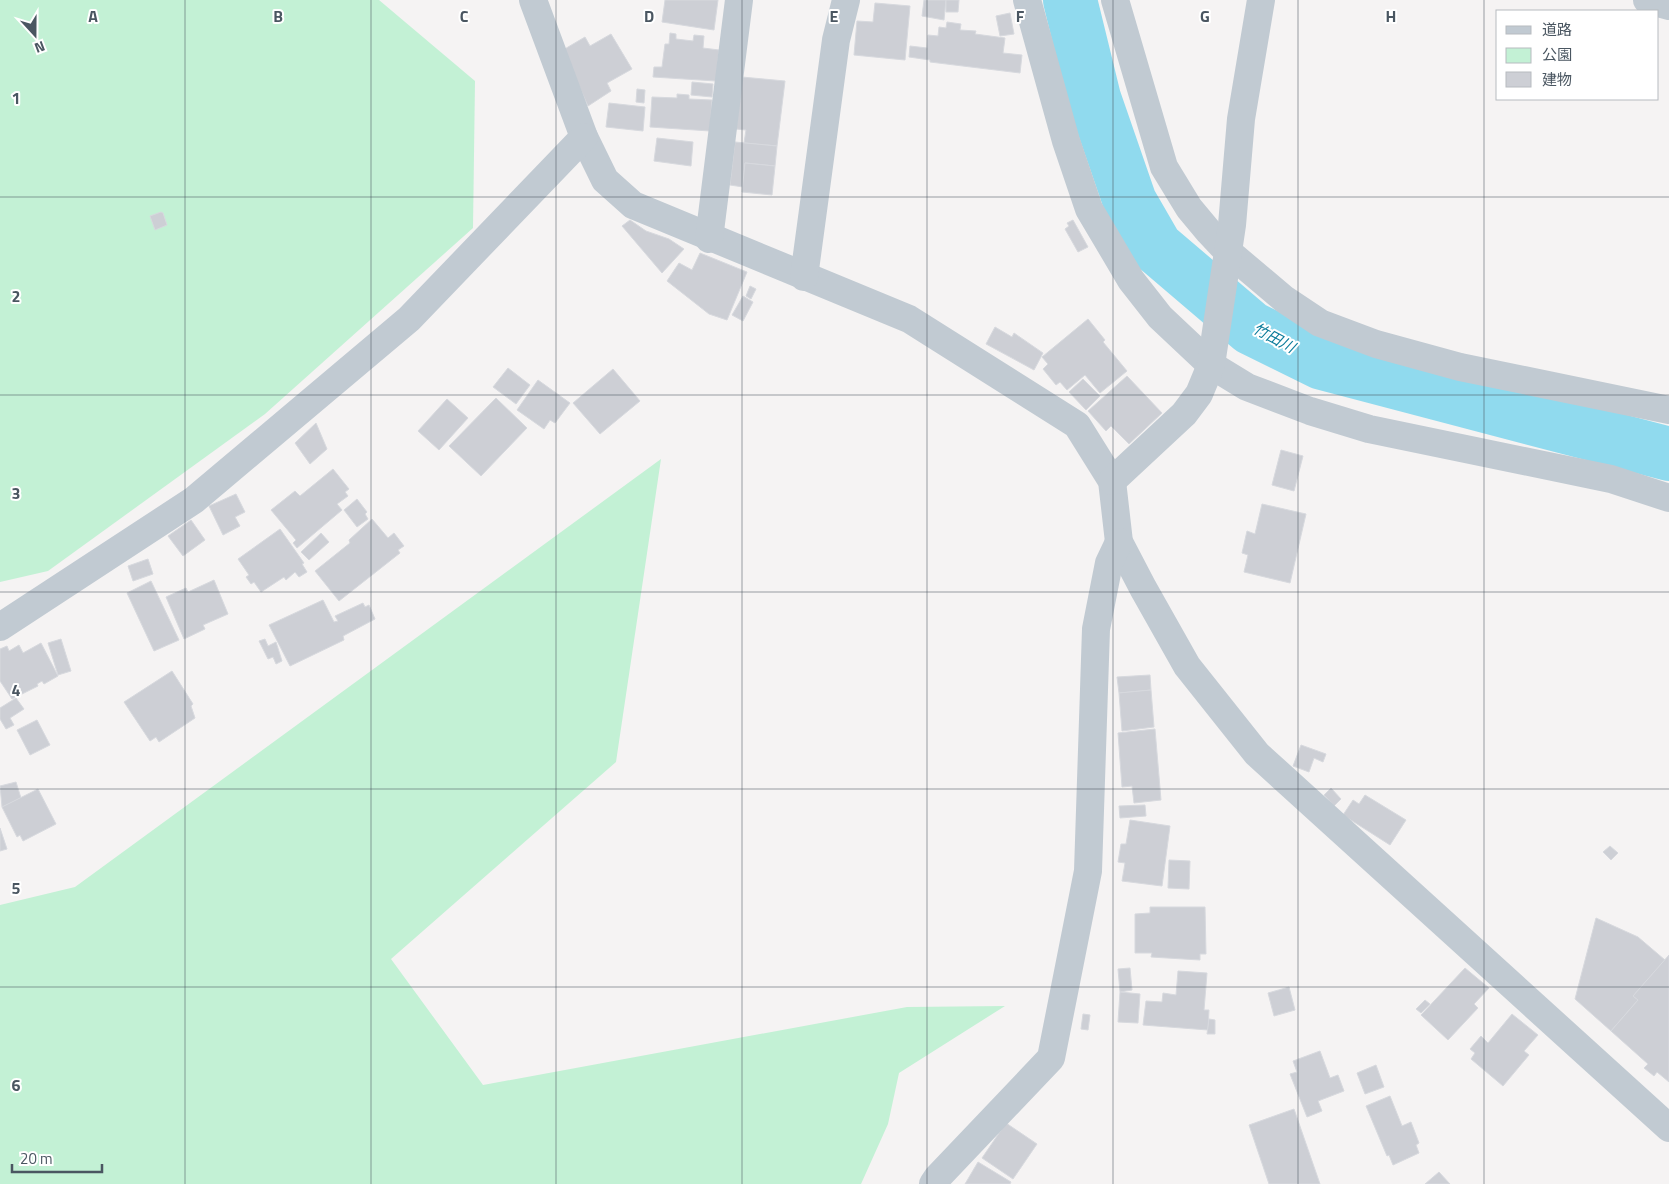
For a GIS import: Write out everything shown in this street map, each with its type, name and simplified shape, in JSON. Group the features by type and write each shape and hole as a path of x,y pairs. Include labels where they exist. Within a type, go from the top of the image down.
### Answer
{"street":[{"path":"533,0 584,137 605,180 633,206 909,320 1077,425 1112,481 1119,542 1187,666 1257,754 1669,1128"},
{"path":"709,239 738,0"},
{"path":"804,277 836,40 846,0"},
{"path":"1028,0 1066,141 1089,209 1131,280 1155,310 1247,387 1310,411 1369,429 1611,479 1669,498"},
{"path":"1115,0 1164,167 1189,208 1226,256 1284,299 1320,323 1376,344 1460,367 1669,410"},
{"path":"1112,481 1184,414 1199,394 1212,358 1232,225 1241,119 1261,0"},
{"path":"1647,0 1669,6"},
{"path":"0,627 194,500 409,319 584,137"},
{"path":"933,1184 1051,1058 1088,871 1096,629 1109,562 1119,542"}],"green space":[{"path":"0,0 379,0 475,81 473,228 265,414 48,571 0,582"},
{"path":"661,459 616,762 391,959 483,1085 907,1007 1005,1006 899,1073 888,1124 861,1184 0,1184 0,905 75,887"}],"building":[{"path":"665,0 718,0 714,30 662,22"},
{"path":"924,0 946,0 944,20 922,16"},
{"path":"946,0 959,0 958,12 946,12"},
{"path":"875,3 910,6 905,60 854,55 857,21 873,22"},
{"path":"1010,13 1014,34 1000,36 996,16"},
{"path":"947,22 961,24 960,30 976,31 975,34 1005,38 1003,53 1022,55 1020,73 930,62 930,60 909,57 910,46 927,48 928,35 938,36 939,27 946,28"},
{"path":"670,33 676,34 676,39 693,41 694,35 704,36 703,48 719,50 716,81 653,77 654,67 662,67 665,44 669,44"},
{"path":"611,34 632,69 607,83 611,91 588,106 563,50 585,37 590,46"},
{"path":"742,77 785,81 777,146 744,143 746,130 736,129"},
{"path":"692,82 713,84 712,97 691,95"},
{"path":"637,89 645,90 644,103 636,102"},
{"path":"677,94 689,95 689,99 712,100 710,131 650,127 652,97 677,98"},
{"path":"609,103 645,107 643,131 606,127"},
{"path":"657,138 693,142 691,166 654,161"},
{"path":"735,142 777,146 775,166 745,163 743,187 730,185"},
{"path":"745,163 775,166 772,195 742,192"},
{"path":"161,212 167,225 155,230 150,216"},
{"path":"630,220 646,231 669,239 684,249 662,273 622,226"},
{"path":"1073,220 1088,247 1078,252 1065,229 1069,226 1067,223"},
{"path":"700,253 747,272 727,320 709,314 667,281 679,263 692,270"},
{"path":"750,286 756,289 751,299 746,296"},
{"path":"743,296 753,302 743,321 732,315"},
{"path":"1088,319 1105,340 1103,342 1127,371 1100,393 1085,375 1067,390 1060,382 1056,385 1043,369 1048,364 1042,357"},
{"path":"995,327 1012,337 1014,333 1043,353 1034,370 986,344"},
{"path":"508,368 530,385 516,404 493,387"},
{"path":"613,369 640,401 600,434 573,403"},
{"path":"1127,376 1162,413 1129,444 1111,426 1106,431 1088,411"},
{"path":"1083,379 1100,396 1086,410 1069,392"},
{"path":"538,380 570,403 555,423 550,420 544,429 517,410"},
{"path":"496,398 527,428 481,476 449,446"},
{"path":"447,399 468,418 439,450 418,431"},
{"path":"316,423 327,449 310,464 295,443"},
{"path":"1281,450 1303,456 1294,491 1272,485"},
{"path":"333,469 349,489 345,492 348,496 337,504 342,510 297,548 293,543 296,540 271,510 295,491 300,496"},
{"path":"236,494 245,512 235,517 240,526 223,535 209,506"},
{"path":"357,499 367,512 365,514 368,519 357,527 344,510"},
{"path":"1262,504 1306,514 1290,583 1244,572 1248,555 1242,553 1247,531 1255,534"},
{"path":"372,519 388,538 394,533 404,546 398,550 400,553 339,601 315,571 350,543 349,540"},
{"path":"191,520 205,540 183,556 168,536"},
{"path":"280,529 304,563 302,564 307,572 299,577 295,572 286,580 284,577 261,592 254,582 251,584 246,577 249,575 238,559"},
{"path":"321,533 329,542 309,560 301,552"},
{"path":"148,559 153,574 133,581 128,566"},
{"path":"214,580 228,614 203,625 205,629 184,639 166,597 186,588 188,592"},
{"path":"151,581 179,640 154,651 127,593"},
{"path":"323,600 334,622 338,621 335,616 363,603 365,607 369,605 375,619 343,636 344,640 290,666 269,625"},
{"path":"61,639 71,671 58,675 48,643"},
{"path":"265,639 268,646 276,642 282,661 276,664 273,657 268,659 259,641"},
{"path":"41,643 58,676 44,684 42,681 37,684 38,686 12,699 0,681 0,649 7,646 9,651 19,645 23,653"},
{"path":"172,671 193,704 191,706 195,718 159,742 156,737 150,741 124,702"},
{"path":"1150,675 1151,690 1119,693 1117,677"},
{"path":"1151,690 1154,727 1122,731 1119,693"},
{"path":"16,698 24,709 10,718 14,725 6,729 0,719 0,708"},
{"path":"37,720 50,745 30,755 17,730"},
{"path":"1155,729 1161,800 1134,803 1132,786 1122,787 1118,733"},
{"path":"1301,745 1326,754 1323,762 1314,758 1309,772 1293,766"},
{"path":"16,782 21,798 2,807 0,786"},
{"path":"1331,788 1341,799 1334,806 1324,795"},
{"path":"38,789 56,824 23,841 20,835 17,837 2,807"},
{"path":"1365,795 1406,820 1390,845 1343,815 1353,800 1359,804"},
{"path":"1145,805 1146,816 1120,818 1119,806"},
{"path":"1130,820 1170,826 1162,886 1122,881 1125,863 1118,862 1121,844 1126,844"},
{"path":"0,828 7,849 0,851"},
{"path":"1610,846 1618,853 1611,860 1603,852"},
{"path":"1169,860 1190,861 1189,889 1168,888"},
{"path":"1150,907 1205,907 1206,954 1200,954 1200,960 1151,957 1152,953 1135,953 1135,914 1150,913"},
{"path":"1596,918 1638,937 1665,960 1633,996 1638,1000 1611,1031 1575,999"},
{"path":"1669,955 1669,1082 1657,1072 1654,1076 1644,1068 1648,1064 1611,1031 1638,1000 1633,996"},
{"path":"1130,968 1132,990 1120,992 1118,969"},
{"path":"1465,968 1489,988 1474,1004 1478,1008 1448,1040 1421,1015"},
{"path":"1178,971 1207,973 1204,1010 1209,1010 1208,1030 1143,1025 1146,1001 1162,1002 1163,993 1176,995"},
{"path":"1289,987 1295,1010 1274,1016 1268,993"},
{"path":"1120,992 1140,994 1138,1023 1118,1022"},
{"path":"1425,1000 1430,1004 1421,1013 1416,1009"},
{"path":"1083,1014 1090,1015 1088,1030 1081,1029"},
{"path":"1512,1014 1538,1035 1524,1051 1529,1055 1503,1086 1471,1059 1475,1053 1470,1049 1481,1036 1488,1043"},
{"path":"1209,1019 1215,1020 1215,1034 1207,1034"},
{"path":"1320,1051 1330,1078 1338,1075 1344,1091 1318,1101 1322,1111 1307,1117 1290,1074 1297,1072 1293,1061"},
{"path":"1376,1065 1384,1087 1365,1094 1357,1073"},
{"path":"1390,1096 1402,1126 1411,1122 1419,1143 1416,1145 1419,1153 1393,1165 1389,1155 1387,1156 1366,1106"},
{"path":"1294,1109 1320,1184 1269,1184 1249,1125"},
{"path":"1006,1123 1037,1144 1013,1179 982,1158"},
{"path":"978,1162 1011,1182 1010,1184 965,1184"},
{"path":"1439,1172 1450,1184 1425,1184"}],"waterway":[{"name":"竹田川","path":"1070,0 1094,98 1130,202 1156,247 1251,328 1322,363 1669,454"}]}
